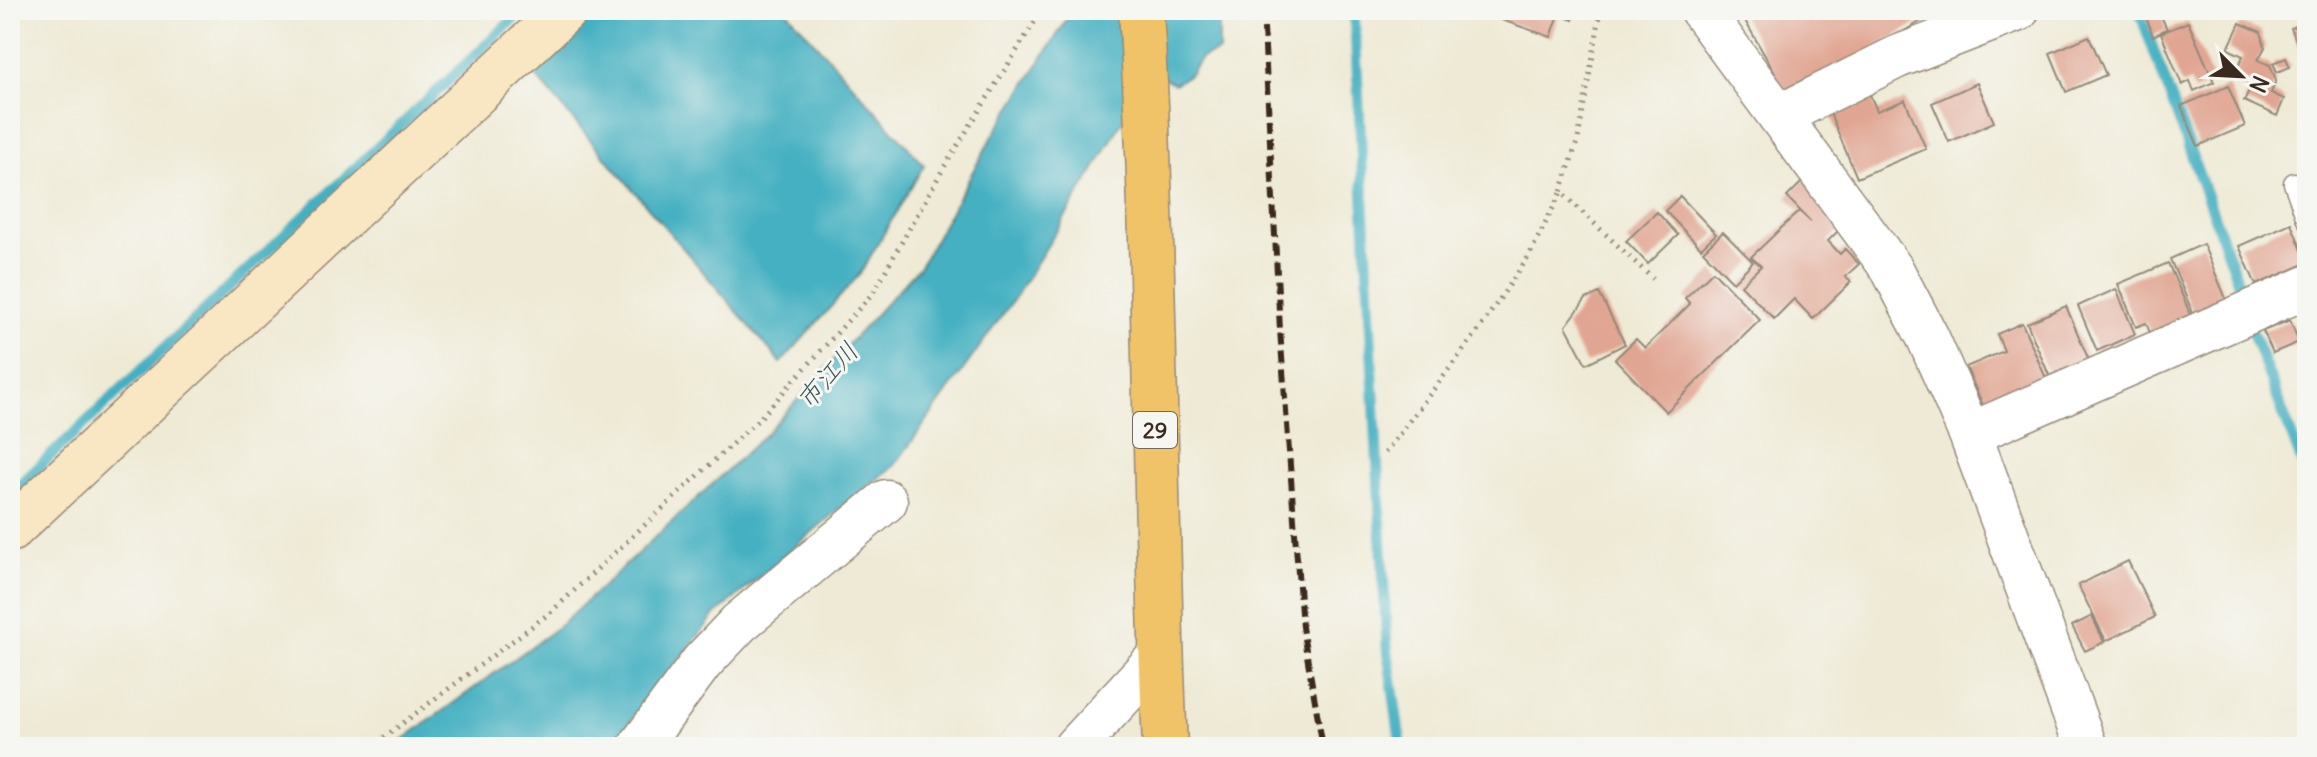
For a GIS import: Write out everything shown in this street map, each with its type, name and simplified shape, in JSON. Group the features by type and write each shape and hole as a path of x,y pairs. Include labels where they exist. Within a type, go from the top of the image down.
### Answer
{"main road":[{"name":"29","path":"1141,10 1147,112 1165,747"}],"street":[{"path":"10,530 565,10"},
{"path":"1701,10 1892,269 1928,338 1970,434 2086,747"},
{"path":"1779,116 1897,57 2018,10"},
{"path":"1970,434 2307,287"},
{"path":"639,747 702,662 739,623 886,501"},
{"path":"1075,747 1160,655"}],"lane":[{"path":"2294,183 2307,219"}],"path":[{"path":"371,747 551,612 771,406 873,293 943,169 1042,10"},
{"path":"1385,453 1478,331 1529,256 1561,192 1578,139 1601,10"},
{"path":"1561,192 1653,279"}],"water":[{"path":"592,10 786,10 924,165 860,274 781,363 529,68"},
{"name":"市江川","path":"1073,10 1219,10 1219,51 1201,58 1190,74 1174,84 1151,70 1095,169 1016,296 895,465 714,616 610,747 393,747 561,625 768,432 920,266 991,139"}],"building":[{"path":"1505,10 1576,10 1573,20 1559,15 1551,37 1502,20"},
{"path":"1739,10 1940,10 1789,98"},
{"path":"2159,12 2167,29 2153,36 2146,17"},
{"path":"2307,21 2307,45 2299,48 2291,28"},
{"path":"2188,22 2214,82 2194,91 2190,81 2182,85 2161,33"},
{"path":"2240,23 2261,32 2265,47 2258,60 2270,65 2276,80 2271,93 2284,99 2277,116 2244,101 2252,84 2234,76 2243,56 2228,49"},
{"path":"2089,36 2106,75 2066,92 2050,53"},
{"path":"2286,58 2290,67 2277,72 2273,63"},
{"path":"1977,83 1994,122 1949,142 1932,103"},
{"path":"2228,86 2245,126 2198,146 2181,106"},
{"path":"1867,88 1877,111 1905,100 1926,149 1857,178 1827,106"},
{"path":"1807,177 1845,224 1828,241 1840,254 1845,249 1859,264 1845,277 1851,282 1813,319 1794,299 1774,319 1741,285 1761,266 1751,257 1799,211 1811,222 1787,197"},
{"path":"1680,196 1716,234 1701,248 1665,211"},
{"path":"1657,212 1678,235 1648,264 1626,241"},
{"path":"2291,223 2307,263 2256,285 2239,246"},
{"path":"1723,232 1753,262 1733,282 1703,251"},
{"path":"2203,244 2227,301 2194,316 2170,259"},
{"path":"2168,263 2193,320 2152,338 2146,323 2136,327 2118,284"},
{"path":"1713,271 1760,320 1666,412 1615,359 1636,339 1645,348 1690,304 1685,298"},
{"path":"2116,289 2135,334 2097,351 2078,306"},
{"path":"1599,293 1625,344 1586,364 1566,326 1586,299"},
{"path":"2066,306 2090,363 2051,380 2027,323"},
{"path":"2290,320 2299,342 2273,353 2263,331"},
{"path":"2022,323 2048,383 1985,410 1966,367 2004,351 1997,334"},
{"path":"2128,561 2155,617 2106,641 2078,585"},
{"path":"2092,616 2104,642 2085,651 2072,626"}],"waterway":[{"path":"10,19 20,10"},
{"path":"10,494 523,10"},
{"path":"1354,10 1387,646 1401,747"},
{"path":"2139,10 2243,296"},
{"path":"2252,331 2307,476"}],"railway":[{"path":"1263,10 1280,330 1302,627 1323,747"}]}
